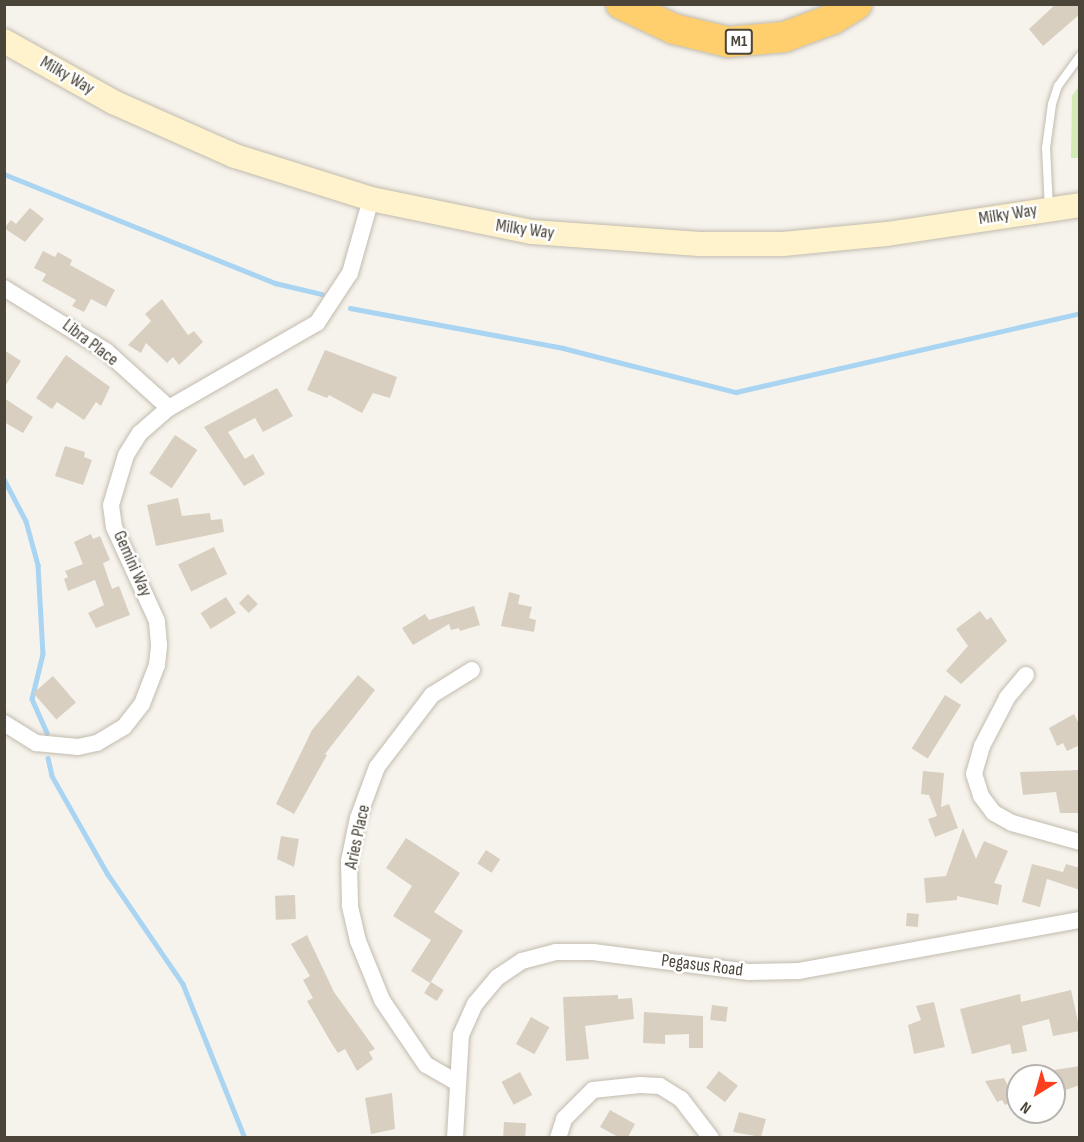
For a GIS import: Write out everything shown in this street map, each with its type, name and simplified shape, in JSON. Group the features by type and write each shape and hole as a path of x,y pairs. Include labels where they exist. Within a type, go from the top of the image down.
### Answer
{"highway":[{"name":"M1","path":"621,4 674,29 728,42 784,37 833,19 856,4"}],"street":[{"name":"Milky Way","path":"4,41 113,102 186,135 276,171 371,199 532,232 700,244 815,242 1080,205"},
{"name":"Gemini Way","path":"4,723 36,742 78,747 97,743 124,727 142,704 157,665 157,621 114,527 111,505 115,482 126,454 140,433 169,408 317,323 350,273 371,199"},
{"name":"Libra Place","path":"4,288 106,351 169,408"},
{"name":"Aries Place","path":"456,1082 426,1065 382,1000 352,914 349,861 358,818 377,767 432,695 472,670"},
{"path":"1026,675 1007,698 982,746 974,774 981,796 994,813 1080,842"},
{"name":"Pegasus Road","path":"455,1137 456,1082 461,1035 475,1004 498,978 522,961 556,952 593,952 749,972 799,971 1080,920"},
{"path":"558,1137 564,1119 593,1090 640,1085 660,1086 681,1099 711,1137"}],"lane":[{"path":"1049,209 1046,148 1052,104 1058,86 1080,57"}],"green space":[{"path":"1079,86 1079,158 1071,158 1072,96"}],"building":[{"path":"1056,4 1080,4 1080,14 1043,46 1029,29"},
{"path":"30,208 44,219 25,242 4,228 11,220 16,224"},
{"path":"43,251 55,257 58,252 72,260 70,265 115,290 106,307 91,299 84,312 72,306 76,300 42,281 46,274 34,268"},
{"path":"162,299 188,335 194,331 203,342 179,365 173,357 167,363 146,343 141,353 128,345 151,321 145,314"},
{"path":"4,350 21,361 4,388"},
{"path":"325,350 397,377 390,398 373,393 362,413 329,395 327,398 307,390"},
{"path":"66,355 110,387 101,406 96,402 84,420 57,402 52,409 36,398"},
{"path":"277,388 293,416 263,432 255,418 228,432 245,459 253,454 265,474 244,486 204,427"},
{"path":"4,398 33,417 23,433 4,422"},
{"path":"175,435 197,450 172,488 149,473"},
{"path":"65,446 85,452 84,457 92,460 83,485 55,476"},
{"path":"178,498 182,516 210,513 211,520 222,519 224,532 156,546 147,505"},
{"path":"91,534 93,539 100,536 110,560 103,563 112,589 119,586 130,615 96,628 88,613 104,605 95,580 68,591 64,579 68,577 65,571 83,564 74,542"},
{"path":"214,547 227,574 191,591 178,565"},
{"path":"509,592 520,595 518,604 532,607 529,618 536,620 534,632 501,626"},
{"path":"248,594 258,604 249,613 239,603"},
{"path":"226,597 236,613 211,629 201,613"},
{"path":"474,606 480,625 460,631 459,628 451,630 449,624 413,645 402,628 425,614 429,620"},
{"path":"980,611 987,620 991,617 1007,641 961,684 946,671 968,646 956,629"},
{"path":"358,675 375,690 325,754 327,755 294,814 276,804 312,730"},
{"path":"53,676 76,702 56,719 33,693"},
{"path":"945,695 961,705 928,758 912,748"},
{"path":"1074,714 1080,726 1080,745 1067,751 1063,743 1057,746 1049,728"},
{"path":"1080,770 1080,813 1060,813 1056,792 1023,795 1020,772"},
{"path":"923,771 944,773 941,807 949,804 958,828 935,837 928,819 937,816 929,795 921,794"},
{"path":"963,828 976,859 984,841 1008,851 994,883 1002,885 998,905 957,896 957,900 926,903 924,878 946,876"},
{"path":"281,836 299,839 294,867 277,859"},
{"path":"406,838 460,873 434,912 463,931 430,983 411,971 431,940 393,916 412,886 386,868"},
{"path":"486,850 500,859 492,873 477,863"},
{"path":"1032,864 1063,872 1066,864 1080,868 1080,890 1047,879 1040,907 1022,902"},
{"path":"295,895 296,919 276,920 275,896"},
{"path":"907,913 919,914 918,927 906,926"},
{"path":"307,935 334,992 375,1049 369,1052 373,1059 357,1071 345,1049 338,1053 307,1001 313,998 303,980 310,976 291,944"},
{"path":"431,982 444,990 437,1001 424,993"},
{"path":"1071,990 1080,1031 1053,1036 1049,1019 1022,1026 1027,1051 1012,1054 1010,1044 972,1054 960,1009 1020,994 1021,1002"},
{"path":"618,995 618,999 632,998 634,1019 585,1026 589,1059 566,1061 563,997"},
{"path":"934,1002 945,1047 914,1054 908,1025 921,1020 916,1006"},
{"path":"712,1005 728,1007 726,1022 710,1020"},
{"path":"644,1012 703,1016 703,1048 689,1048 689,1034 665,1035 665,1044 643,1043"},
{"path":"531,1017 549,1027 534,1054 516,1044"},
{"path":"1080,1066 1080,1085 1066,1090 1066,1068"},
{"path":"719,1071 738,1086 725,1102 706,1088"},
{"path":"520,1072 532,1095 514,1105 501,1082"},
{"path":"1004,1078 1006,1104 1002,1100 997,1102 985,1081"},
{"path":"392,1093 395,1129 371,1134 365,1098"},
{"path":"610,1110 635,1124 628,1137 618,1137 600,1127"},
{"path":"739,1112 766,1119 761,1137 733,1132"},
{"path":"504,1122 526,1123 525,1138 503,1137"}],"waterway":[{"path":"4,174 275,283 322,294"},
{"path":"350,308 563,348 736,392 1080,313"},
{"path":"4,479 26,521 38,565 43,654 32,699 47,733"},
{"path":"48,758 52,776 107,873 183,984 245,1138"}]}
